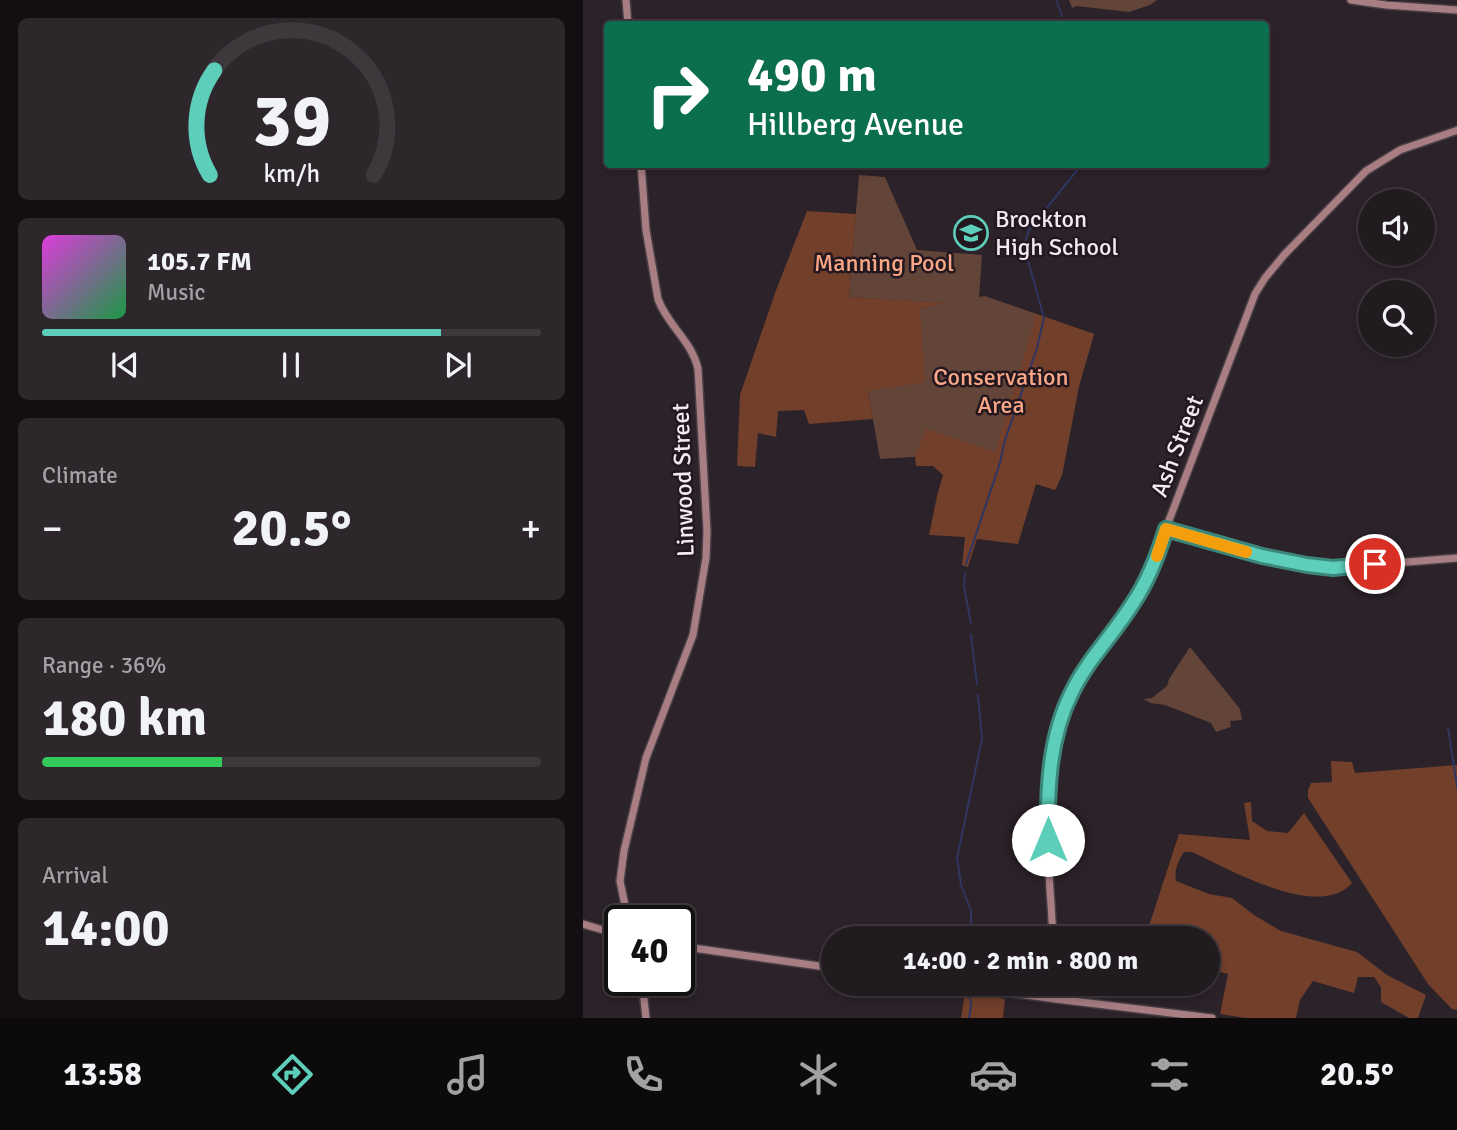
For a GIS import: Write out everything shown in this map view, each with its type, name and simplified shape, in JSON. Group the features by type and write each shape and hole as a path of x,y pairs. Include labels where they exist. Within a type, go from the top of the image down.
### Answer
{"street":[{"path":"626,0 628,21"},
{"path":"1351,0 1457,10"},
{"name":"Ash Street","path":"1052,926 1048,801 1058,727 1065,706 1082,674 1142,588 1250,305 1262,282 1290,249 1366,171 1400,150 1457,130"},
{"name":"Linwood Street","path":"625,905 620,881 624,851 646,758 693,635 707,545 698,369 690,349 658,299 647,230 641,168"},
{"path":"1166,529 1262,556 1333,568 1457,558"},
{"path":"583,924 604,930"},
{"path":"695,948 821,966"},
{"path":"644,996 647,1018"},
{"path":"1034,996 1212,1018"}],"green space":[{"path":"1069,0 1157,0 1129,12 1076,6 1072,8"},
{"name":"Conservation Area","path":"859,175 885,177 917,250 982,255 979,297 985,296 1094,334 1079,386 1062,475 1055,490 946,455 880,459 868,391 920,309 943,303 849,297"},
{"path":"1190,647 1240,709 1242,720 1230,721 1231,727 1216,732 1211,723 1143,699 1152,698 1167,686"}],"shaded area":[{"path":"807,211 856,214 849,297 946,303 920,309 925,382 868,391 873,419 809,424 804,410 778,411 776,437 758,433 755,467 737,466 740,395"},
{"path":"1033,313 1094,334 1079,386 1062,475 1055,490 1036,484 1018,544 977,539 968,567 962,565 965,537 929,535 943,475 933,466 916,466 915,457 926,429 995,452 1034,323"},
{"path":"1331,761 1352,762 1355,773 1457,765 1457,1010 1452,1009 1428,984 1308,798 1311,783 1332,782"},
{"path":"1251,802 1252,821 1267,831 1288,833 1304,813 1352,883 1337,893 1318,897 1297,894 1250,879 1192,852 1184,852 1180,859 1176,869 1176,881 1209,894 1232,898 1281,931 1357,952 1387,975 1426,995 1418,1018 1409,1018 1381,1002 1381,987 1374,977 1358,977 1354,993 1313,981 1300,1000 1296,1018 1245,1018 1220,1014 1228,974 1220,972 1220,926 1149,926 1179,834 1250,840 1244,803"},
{"path":"965,996 1005,999 1003,1018 961,1018"}],"waterway":[{"path":"1056,0 1062,16"},
{"path":"966,564 1037,348 1044,318 1024,246 1029,230 1079,168"},
{"path":"965,574 964,586 971,624"},
{"path":"971,635 977,684"},
{"path":"971,926 971,911 961,885 957,858 982,739 978,695"},
{"path":"1448,728 1458,792"},
{"path":"969,1018 970,996"}],"slow traffic":[{"path":"1157,556 1166,529 1246,552"}],"place":[{"name":"Brockton High School","path":"971,233"}],"route":[{"path":"1048,840 1048,801 1054,745 1065,706 1098,649 1129,610 1142,588 1166,529 1262,556 1307,565 1333,568 1375,564"}],"park label":[{"name":"Manning Pool","path":"884,263"}]}
